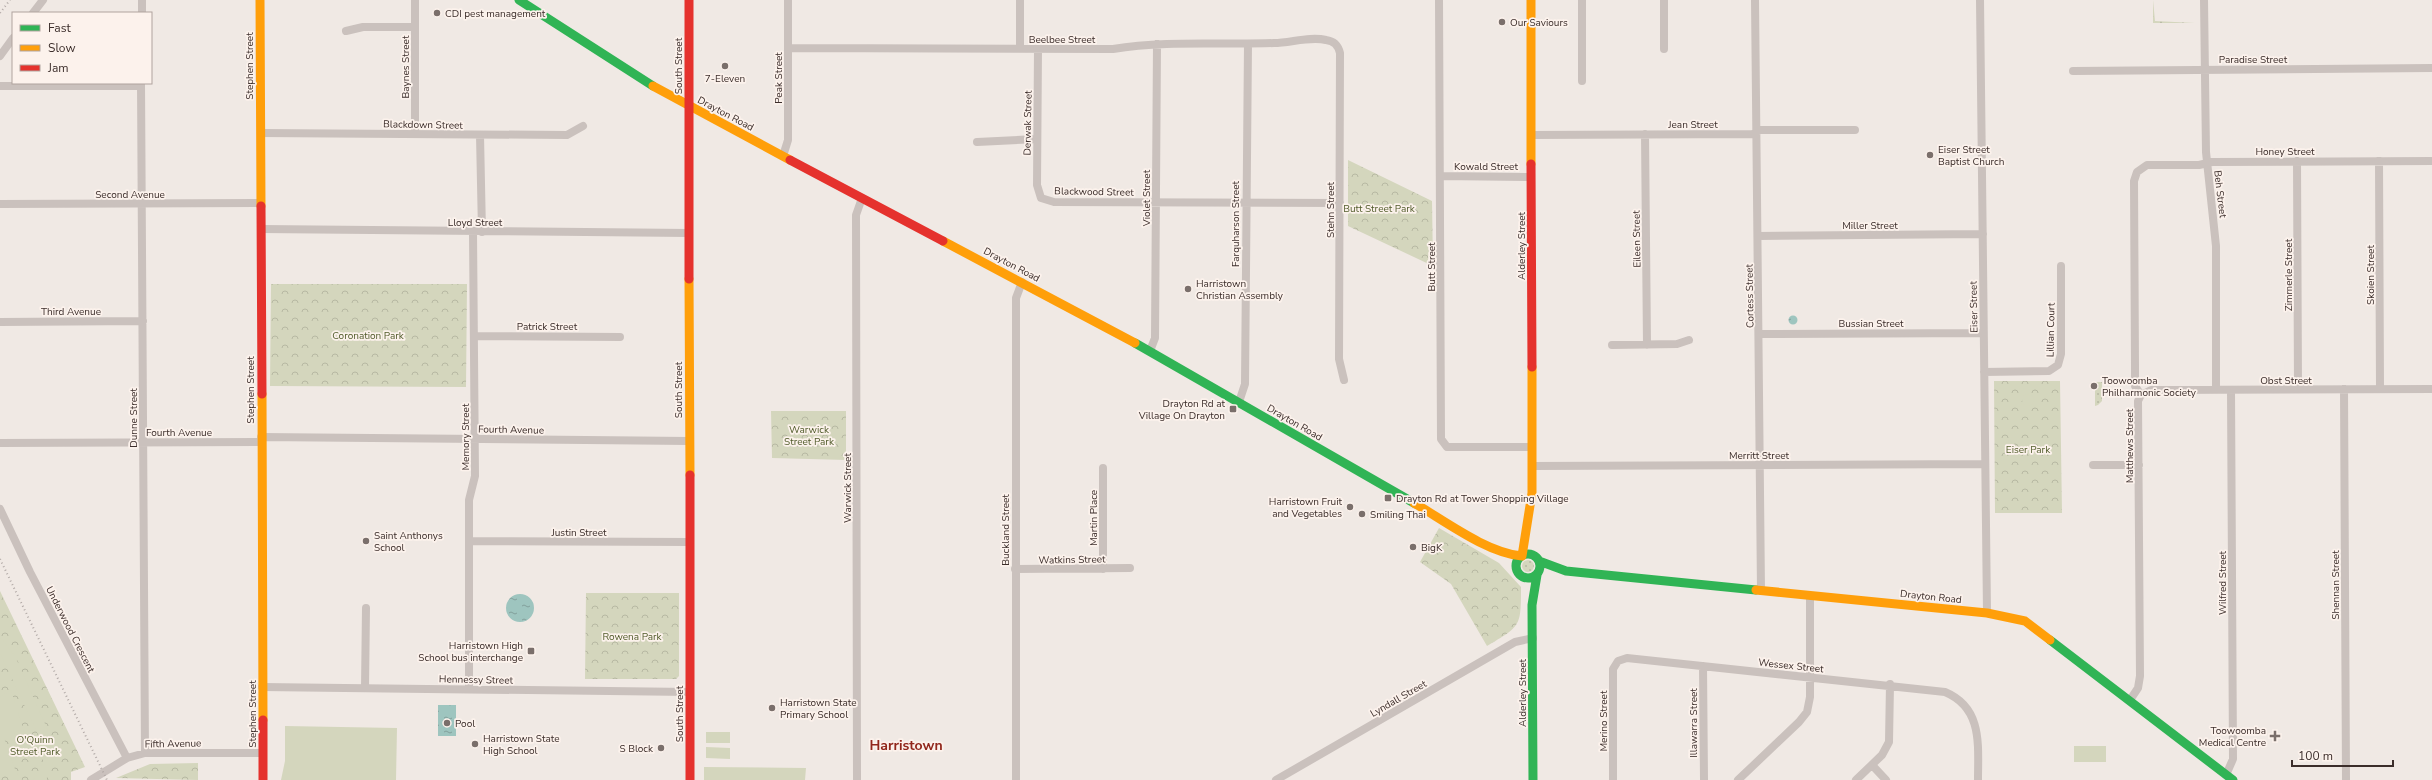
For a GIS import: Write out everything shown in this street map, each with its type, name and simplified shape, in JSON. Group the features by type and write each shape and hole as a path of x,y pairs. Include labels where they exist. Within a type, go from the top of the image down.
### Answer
{"street":[{"path":"34,12 43,0"},
{"path":"142,0 142,12"},
{"name":"Stephen Street","path":"260,0 262,780"},
{"name":"Baynes Street","path":"415,0 415,134"},
{"name":"Drayton Road","path":"514,0 523,3 688,106 1150,351 1487,545 1511,555 1522,556"},
{"name":"South Street","path":"689,0 690,780"},
{"name":"Peak Street","path":"783,156 788,140 788,0"},
{"path":"1020,0 1020,48"},
{"name":"Butt Street","path":"1439,0 1441,439 1447,447 1532,447"},
{"name":"Alderley Street","path":"1522,556 1532,493 1531,0"},
{"path":"1582,0 1582,81"},
{"path":"1664,0 1664,49"},
{"name":"Cortess Street","path":"1755,0 1761,591"},
{"name":"Eiser Street","path":"1980,0 1987,613"},
{"name":"Beh Street","path":"2204,0 2207,163 2215,233 2216,390"},
{"path":"346,31 370,26 415,27"},
{"path":"0,56 12,39"},
{"name":"Beelbee Street","path":"788,48 1113,49 1141,44 1286,43 1321,39 1334,42"},
{"name":"Stehn Street","path":"1334,42 1340,53 1340,360 1344,380"},
{"name":"Violet Street","path":"1150,351 1155,338 1157,44"},
{"name":"Farquharson Street","path":"1239,402 1245,384 1245,203 1248,44"},
{"name":"Derwak Street","path":"1038,49 1037,185 1041,198"},
{"name":"Paradise Street","path":"2073,71 2432,68"},
{"path":"0,86 141,85"},
{"name":"Dunne Street","path":"141,85 145,753"},
{"name":"Blackdown Street","path":"260,133 567,135 583,126"},
{"name":"Jean Street","path":"1532,135 1855,130"},
{"name":"Eileen Street","path":"1645,134 1647,344"},
{"path":"480,135 482,232"},
{"path":"977,142 1037,139"},
{"name":"Honey Street","path":"2139,169 2146,165 2207,163 2432,160"},
{"name":"Zimmerle Street","path":"2297,161 2298,390"},
{"name":"Skoien Street","path":"2379,161 2380,389"},
{"name":"Matthews Street","path":"2130,700 2138,688 2140,676 2138,401 2141,395 2135,386 2134,181 2139,169"},
{"name":"Kowald Street","path":"1440,176 1532,177"},
{"name":"Warwick Street","path":"857,780 856,215 862,198"},
{"name":"Blackwood Street","path":"1041,198 1054,202 1340,204"},
{"name":"Second Avenue","path":"0,204 260,203"},
{"name":"Lloyd Street","path":"261,229 689,233"},
{"name":"Memory Street","path":"469,689 469,500 475,476 473,232"},
{"name":"Miller Street","path":"1758,236 1982,234"},
{"name":"Lillian Court","path":"1984,372 2049,371 2058,366 2061,354 2061,266"},
{"name":"Buckland Street","path":"1016,780 1016,298 1022,282"},
{"name":"Third Avenue","path":"0,322 143,321"},
{"name":"Bussian Street","path":"1759,334 1984,333"},
{"name":"Patrick Street","path":"474,336 620,337"},
{"path":"1612,345 1677,344 1689,340"},
{"name":"Shennan Street","path":"2344,389 2346,780"},
{"name":"Obst Street","path":"2141,395 2151,390 2432,389"},
{"name":"Wilfred Street","path":"2230,777 2233,759 2231,390"},
{"name":"Fourth Avenue","path":"0,443 261,439 475,438 689,440"},
{"name":"Merritt Street","path":"1532,466 1985,464"},
{"path":"2093,465 2139,465"},
{"name":"Martin Place","path":"1103,468 1103,568"},
{"name":"Alderley Street","path":"1532,493 1536,515 1532,543 1537,559"},
{"name":"Underwood Crescent","path":"0,509 34,579 126,758"},
{"name":"Justin Street","path":"469,541 690,542"},
{"name":"Drayton Road","path":"1487,545 1520,573"},
{"path":"1528,554 1537,559 1540,567 1537,574 1530,578 1520,573 1517,563 1522,556 1528,554"},
{"name":"Drayton Road","path":"1537,559 1573,572"},
{"name":"Watkins Street","path":"1015,569 1130,568"},
{"name":"Drayton Road","path":"1537,574 1573,572 1987,613 2025,621 2230,777"},
{"name":"Alderley Street","path":"1520,573 1528,588 1532,605"},
{"name":"Alderley Street","path":"1533,780 1532,605 1537,574"},
{"path":"1738,780 1805,716 1810,702 1810,596"},
{"path":"365,688 366,608"},
{"name":"Lyndall Street","path":"1276,780 1515,642 1533,638"},
{"name":"Wessex Street","path":"1615,663 1627,658 1939,690 1962,702 1973,717 1977,729 1978,780"},
{"name":"Merino Street","path":"1613,780 1613,672 1615,663"},
{"name":"Illawarra Street","path":"1703,666 1704,780"},
{"path":"1856,780 1885,751 1890,737 1890,684"},
{"name":"Hennessy Street","path":"262,687 690,692"},
{"name":"Fifth Avenue","path":"91,780 126,758 145,753 263,753"},
{"path":"1872,765 1886,780"}],"green space":[{"path":"2153,0 2155,21 2195,23 2153,23"},
{"name":"Butt Street Park","path":"1348,160 1432,201 1433,266 1348,226"},
{"name":"Coronation Park","path":"271,284 467,284 466,387 270,386"},
{"name":"Eiser Park","path":"1994,381 2060,381 2062,513 1995,513"},
{"path":"2095,382 2102,382 2102,401 2095,406"},
{"path":"2026,394 2030,394 2034,400 2030,406 2026,406 2022,402 2022,398"},
{"name":"Warwick Street Park","path":"771,411 846,411 846,460 772,458"},
{"path":"1439,528 1499,563 1521,587 1520,610 1517,624 1507,634 1487,646 1451,584 1420,562"},
{"path":"1526,560 1530,560 1534,566 1530,572 1526,572 1522,568 1522,564"},
{"name":"O'Quinn Street Park","path":"0,591 85,767 71,772 71,780 0,780"},
{"name":"Rowena Park","path":"586,593 679,593 679,676 676,679 585,679"},
{"path":"0,637 15,656 53,742 53,762 46,780 33,780 43,764 43,745 0,653"},
{"path":"11,690 33,760 30,762 4,738 16,772 22,780 17,780 0,763 0,697"},
{"path":"285,726 397,728 396,780 281,780 285,761"},
{"path":"706,732 730,732 730,743 706,743"},
{"path":"2074,746 2106,746 2106,762 2074,762"},
{"path":"706,747 730,748 730,759 706,758"},
{"path":"198,763 198,780 116,778 150,764"},
{"path":"704,767 806,768 805,780 704,780"}],"water":[{"path":"1791,316 1795,316 1797,320 1795,324 1791,324 1789,322 1789,318"},
{"path":"520,594 530,598 534,608 530,618 520,622 510,618 506,608 510,598"},
{"path":"438,705 456,705 456,736 438,736"}],"railway":[{"path":"0,13 10,0"},
{"path":"0,559 107,780"}],"traffic: fast":[{"path":"519,0 653,86"},
{"path":"1135,343 1414,503"},
{"path":"1528,554 1533,555 1539,561 1540,566 1539,571 1533,577 1528,578 1523,577 1517,571 1516,566 1517,561 1523,555 1528,554"},
{"path":"1539,561 1566,571 1756,590"},
{"path":"1533,780 1532,605 1537,575"},
{"path":"2050,640 2233,780"}],"traffic: slow":[{"path":"260,0 261,206"},
{"path":"1531,0 1531,164"},
{"path":"653,86 790,160"},
{"path":"943,241 1135,343"},
{"path":"689,279 690,475"},
{"path":"1522,556 1532,493 1532,367"},
{"path":"262,394 263,720"},
{"path":"1414,503 1481,543 1509,554 1522,556"},
{"path":"1756,590 1987,613 2025,621 2050,640"}],"traffic: jam":[{"path":"689,0 689,279"},
{"path":"790,160 943,241"},
{"path":"1531,164 1532,367"},
{"path":"261,206 262,394"},
{"path":"690,475 690,780"},
{"path":"263,720 263,780"}],"place":[{"name":"CDI pest management","path":"437,13"},
{"name":"Our Saviours","path":"1502,22"},
{"name":"7-Eleven","path":"725,66"},
{"name":"Eiser Street Baptist Church","path":"1930,155"},
{"name":"Harristown Christian Assembly","path":"1188,289"},
{"name":"Toowoomba Philharmonic Society","path":"2094,386"},
{"name":"Drayton Rd at Village On Drayton","path":"1233,409"},
{"name":"Drayton Rd at Tower Shopping Village","path":"1388,498"},
{"name":"Harristown Fruit and Vegetables","path":"1350,507"},
{"name":"Smiling Thai","path":"1362,514"},
{"name":"Saint Anthonys School","path":"366,541"},
{"name":"BigK","path":"1413,547"},
{"name":"Harristown High School bus interchange","path":"531,651"},
{"name":"Harristown State Primary School","path":"772,708"},
{"name":"Pool","path":"447,723"},
{"name":"Toowoomba Medical Centre","path":"2275,736"},
{"name":"Harristown State High School","path":"475,744"},
{"name":"S Block","path":"661,748"}],"district":[{"name":"Harristown","path":"906,745"}]}
